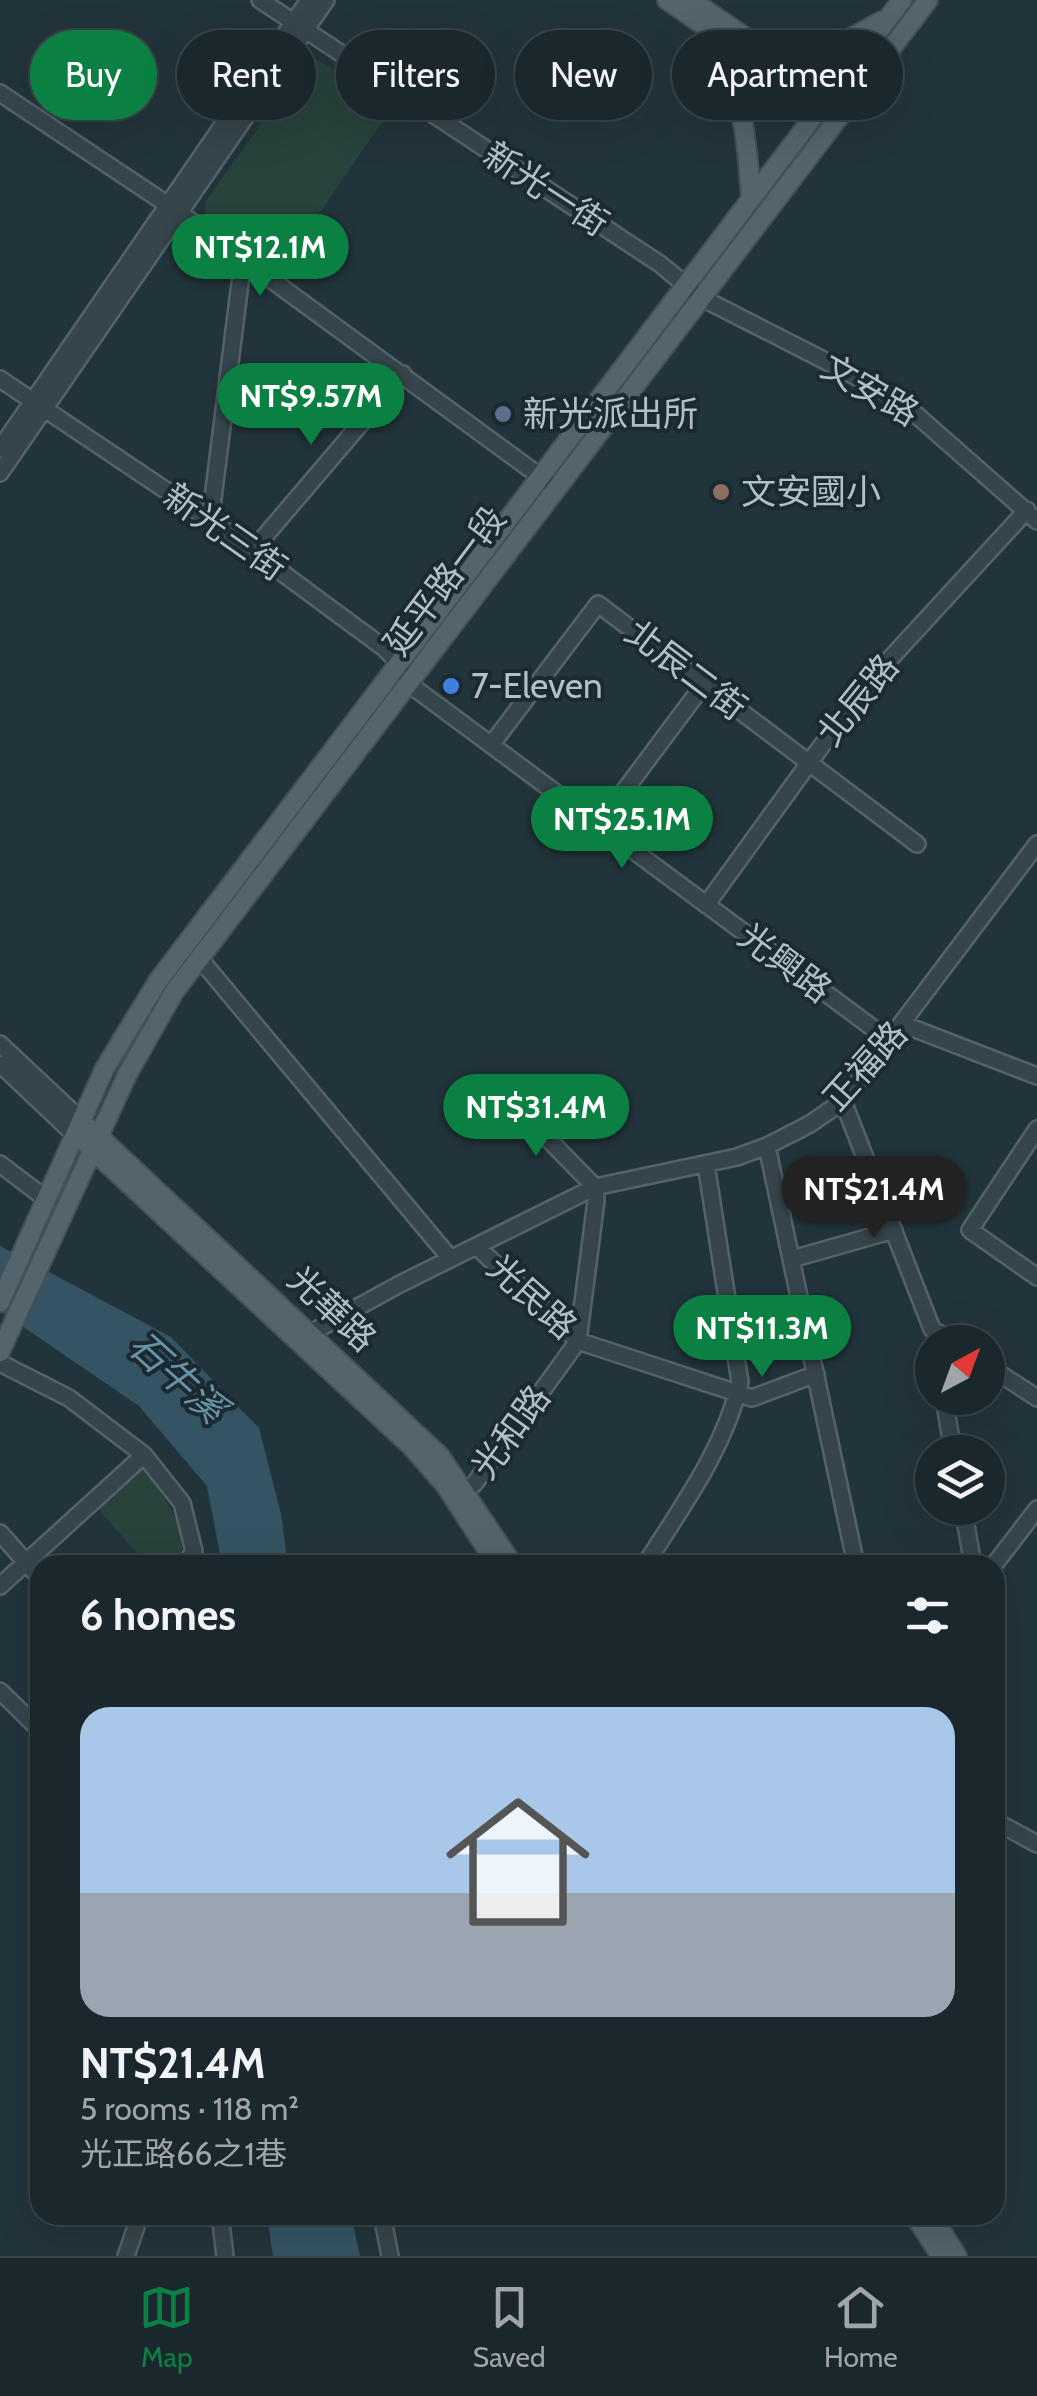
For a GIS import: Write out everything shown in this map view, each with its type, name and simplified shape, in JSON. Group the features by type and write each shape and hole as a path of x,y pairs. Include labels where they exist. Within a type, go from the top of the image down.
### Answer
{"main road":[{"path":"668,0 713,30"},
{"path":"691,0 736,30"},
{"name":"延平路一段","path":"880,30 902,0"},
{"name":"延平路一段","path":"900,30 928,0"},
{"path":"865,30 887,19"},
{"path":"708,27 728,64 741,104 751,199"},
{"name":"延平路一段","path":"0,1302 127,1028 237,872 400,664 684,285 817,120"},
{"name":"延平路一段","path":"0,1352 128,1074 165,1008 700,297 820,120"},
{"path":"315,773 331,786"},
{"path":"237,872 256,886"},
{"name":"光華路","path":"79,1128 304,1337 440,1456 492,1555"},
{"name":"光華路","path":"461,1496 505,1555"},
{"path":"921,2225 941,2256"},
{"path":"937,2225 957,2256"}],"street":[{"name":"新光一街","path":"260,0 660,264 684,285"},
{"path":"299,26 309,0"},
{"path":"0,473 39,405 299,26 326,0"},
{"path":"0,93 175,208 556,488"},
{"path":"206,517 212,506 241,275 246,262"},
{"name":"文安路","path":"684,285 700,297 896,397 1032,516"},
{"path":"252,550 403,374"},
{"name":"新光三街","path":"0,379 206,517 384,648 400,664"},
{"path":"0,449 39,405"},
{"name":"北辰路","path":"706,905 865,686 1032,516"},
{"name":"北辰二街","path":"491,746 598,604 917,844"},
{"name":"光興路","path":"400,664 409,684 889,1040"},
{"path":"598,826 704,684"},
{"name":"正福路","path":"304,1337 450,1258 595,1187 706,1164 767,1146 810,1124 843,1101 1037,844"},
{"path":"200,959 450,1258"},
{"path":"902,1024 1037,1076"},
{"path":"0,1044 79,1128"},
{"path":"0,1064 79,1128"},
{"path":"509,1100 595,1187"},
{"path":"843,1101 929,1325"},
{"path":"1037,1128 970,1230 1037,1278"},
{"path":"767,1146 854,1555"},
{"path":"0,1164 42,1208"},
{"path":"651,1555 711,1461 732,1417 740,1382 706,1164"},
{"name":"光和路","path":"461,1496 578,1340 595,1187"},
{"path":"792,1259 894,1230"},
{"name":"光民路","path":"476,1246 578,1340 736,1396"},
{"path":"0,1363 69,1398 144,1455 182,1504 194,1550 191,1555"},
{"path":"736,1396 752,1398 816,1374"},
{"path":"1005,1377 1037,1398"},
{"path":"33,1555 144,1455"},
{"path":"1002,1555 1037,1509"},
{"path":"966,1525 971,1555"},
{"path":"0,1533 30,1567"},
{"path":"0,1586 30,1558"},
{"path":"0,1691 30,1720"},
{"path":"1005,1826 1037,1844"},
{"path":"126,2256 137,2225"},
{"path":"221,2225 225,2256"},
{"path":"384,2225 390,2256"}],"green space":[{"path":"316,59 336,71 336,120 383,120 282,268 205,216 205,202 264,120 316,120"},
{"path":"141,1466 173,1512 182,1537 181,1555 138,1555 95,1505"}],"water":[{"name":"石牛溪","path":"0,1246 171,1337 259,1428 281,1514 287,1555 220,1555 207,1486 139,1406 0,1311"},
{"path":"268,2225 353,2225 360,2256 273,2256"}],"place":[{"name":"新光派出所","path":"503,414"},
{"name":"文安國小","path":"721,492"},
{"name":"7-Eleven","path":"451,686"}]}
